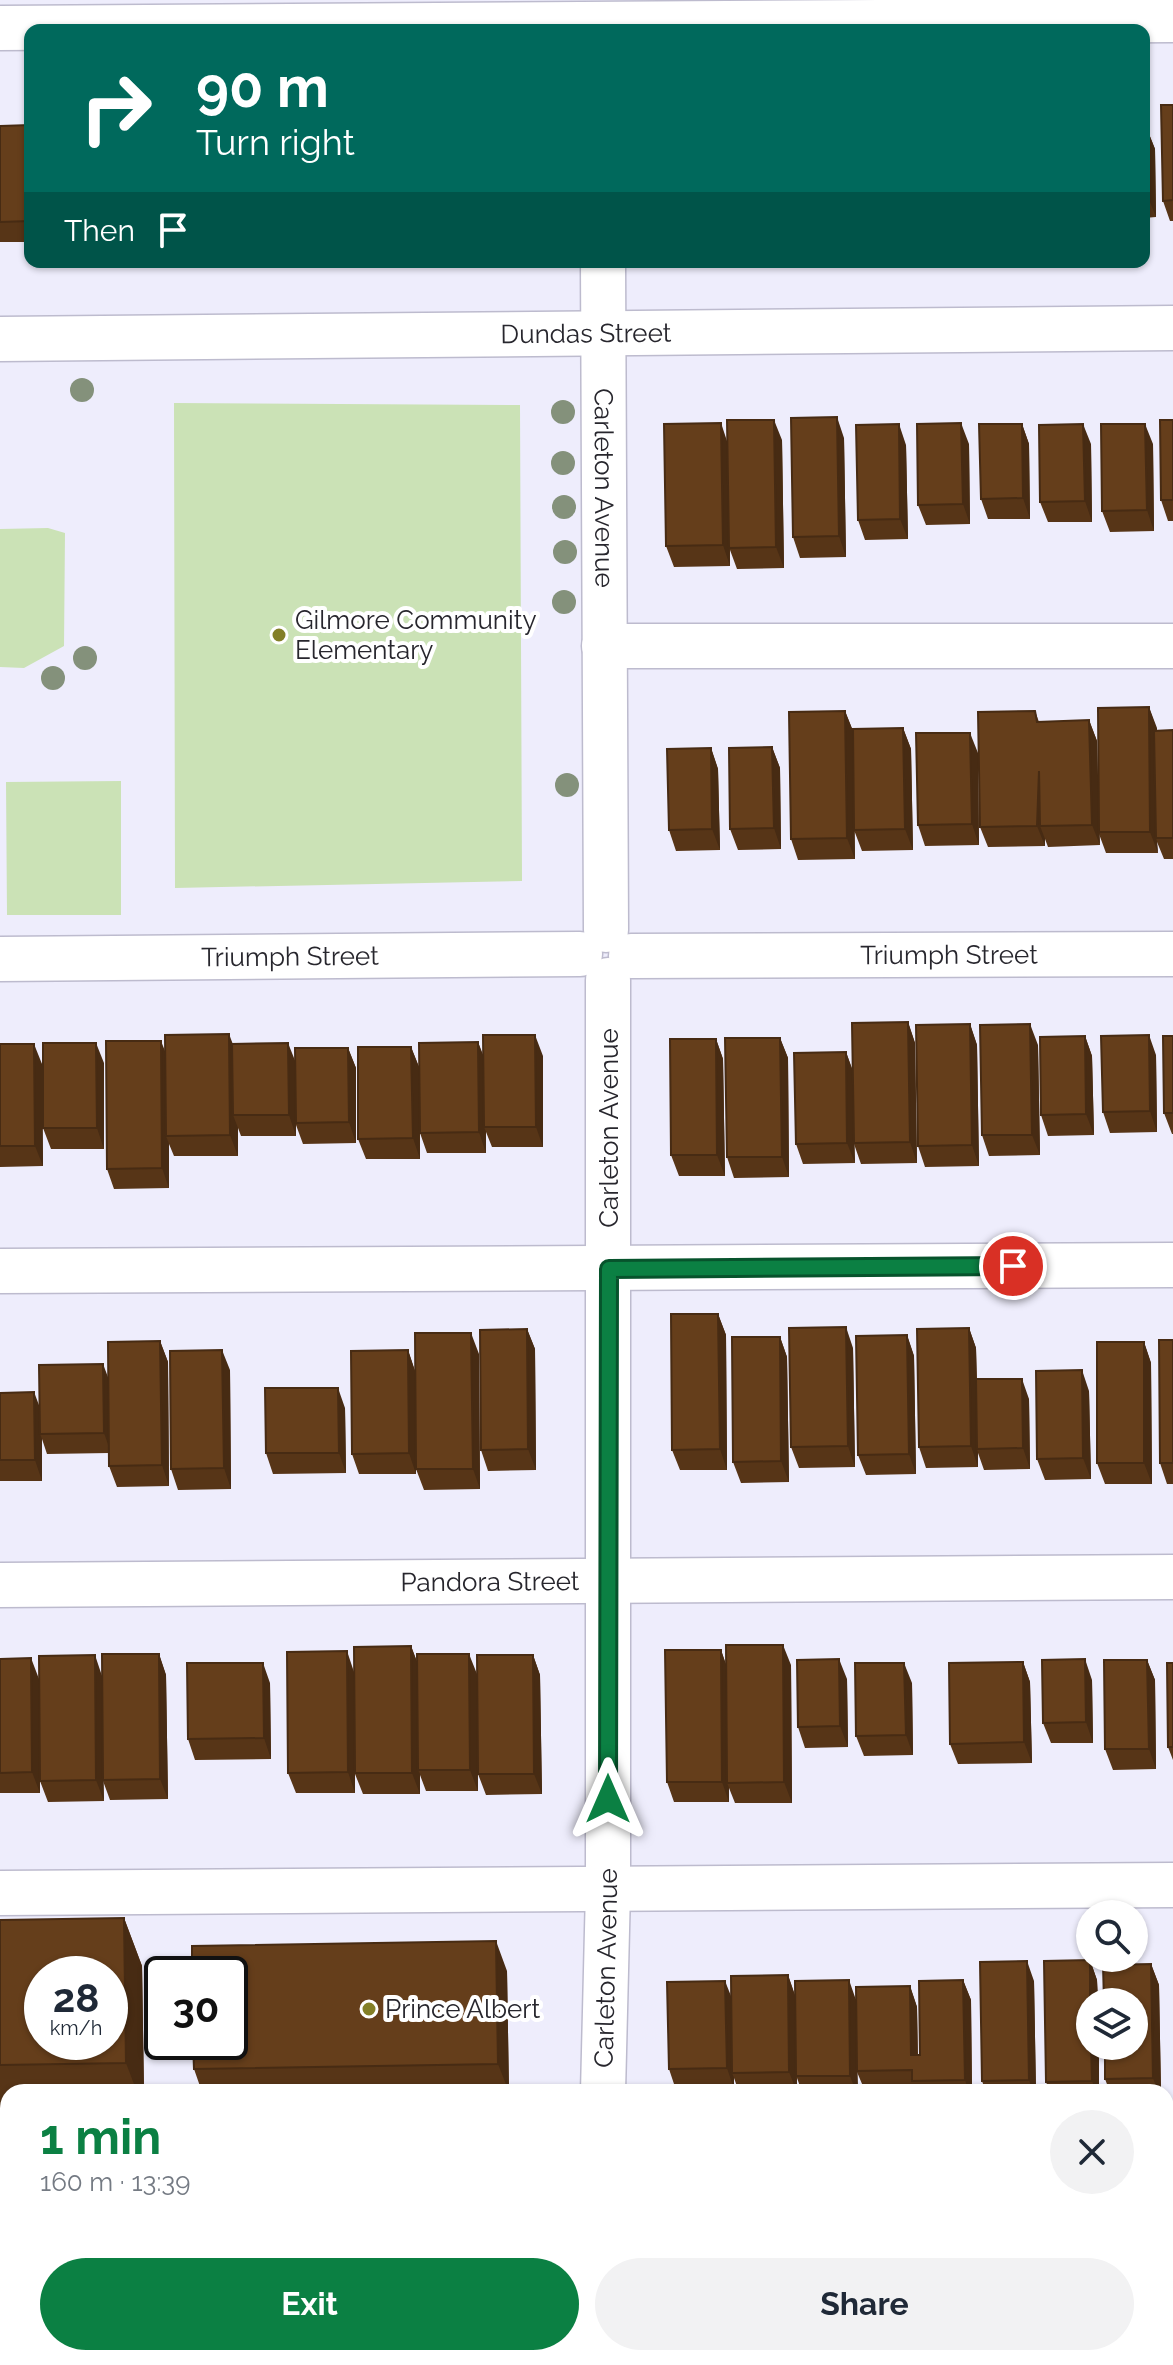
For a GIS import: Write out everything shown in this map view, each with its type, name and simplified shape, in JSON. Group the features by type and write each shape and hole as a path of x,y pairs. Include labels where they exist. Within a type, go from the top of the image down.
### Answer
{"street":[{"path":"242,24 604,18 1173,20"},
{"path":"0,28 24,28"},
{"name":"Carleton Avenue","path":"603,268 609,1269 608,1890 603,2084"},
{"name":"Dundas Street","path":"0,339 1173,328"},
{"path":"604,646 1173,646"},
{"name":"Triumph Street","path":"0,959 1173,954"},
{"path":"0,1271 1173,1265"},
{"name":"Pandora Street","path":"0,1585 1173,1577"},
{"path":"0,1893 1173,1885"}],"green space":[{"path":"174,403 520,405 522,881 175,888"},
{"path":"48,528 65,533 64,646 24,668 0,667 0,529"},
{"path":"121,781 121,915 7,915 6,782"}],"building":[{"path":"1161,105 1173,105 1173,200 1163,201"},
{"path":"24,125 24,221 0,222 0,126"},
{"path":"837,417 839,536 793,537 791,418"},
{"path":"727,420 774,420 776,547 729,548"},
{"path":"1160,420 1173,420 1173,500 1161,500"},
{"path":"721,423 723,545 666,546 664,424"},
{"path":"961,423 963,504 918,505 917,424"},
{"path":"899,424 900,519 858,520 856,425"},
{"path":"979,424 1022,424 1023,498 981,499"},
{"path":"1083,424 1085,501 1040,502 1039,425"},
{"path":"1101,424 1145,424 1147,510 1102,511"},
{"path":"1149,707 1150,832 1099,832 1098,708"},
{"path":"845,711 847,838 791,839 789,712"},
{"path":"1035,711 1037,722 1089,720 1092,825 1040,826 1039,771 1037,826 980,827 978,712"},
{"path":"903,728 905,829 854,830 853,729"},
{"path":"1173,730 1173,838 1156,838 1154,731"},
{"path":"916,733 970,733 972,824 918,825"},
{"path":"772,747 774,828 730,829 729,748"},
{"path":"711,748 712,829 669,830 667,749"},
{"path":"908,1022 910,1142 854,1143 852,1023"},
{"path":"970,1024 972,1145 918,1146 916,1025"},
{"path":"1030,1024 1032,1135 982,1135 980,1025"},
{"path":"229,1034 230,1135 166,1136 165,1035"},
{"path":"483,1035 535,1035 536,1127 484,1127"},
{"path":"1149,1035 1150,1111 1103,1112 1101,1036"},
{"path":"1085,1036 1086,1114 1041,1115 1040,1037"},
{"path":"1163,1036 1173,1036 1173,1113 1164,1113"},
{"path":"725,1038 780,1038 782,1157 727,1157"},
{"path":"670,1039 716,1039 717,1155 671,1155"},
{"path":"106,1041 161,1041 162,1168 107,1169"},
{"path":"478,1042 479,1132 420,1133 419,1043"},
{"path":"43,1043 96,1043 97,1128 43,1128"},
{"path":"288,1043 289,1115 233,1115 232,1044"},
{"path":"0,1044 34,1044 35,1146 0,1146"},
{"path":"358,1047 411,1047 413,1138 358,1139"},
{"path":"295,1048 348,1048 349,1122 296,1123"},
{"path":"846,1052 847,1143 796,1144 794,1053"},
{"path":"671,1314 718,1314 720,1449 672,1450"},
{"path":"846,1327 848,1446 791,1447 789,1328"},
{"path":"969,1328 971,1446 919,1447 917,1329"},
{"path":"527,1329 528,1449 481,1450 480,1330"},
{"path":"415,1333 471,1333 473,1469 416,1469"},
{"path":"907,1335 909,1454 858,1455 856,1336"},
{"path":"732,1337 780,1337 781,1461 733,1462"},
{"path":"1159,1340 1173,1340 1173,1463 1160,1463"},
{"path":"160,1341 162,1465 109,1466 108,1342"},
{"path":"1097,1342 1144,1342 1144,1463 1097,1463"},
{"path":"222,1350 224,1468 171,1469 170,1351"},
{"path":"408,1350 409,1453 352,1454 351,1351"},
{"path":"103,1364 104,1433 40,1434 39,1365"},
{"path":"1082,1370 1083,1458 1037,1459 1036,1371"},
{"path":"976,1379 1022,1379 1023,1448 977,1449"},
{"path":"265,1388 338,1388 339,1453 266,1453"},
{"path":"34,1392 35,1460 0,1460 0,1393"},
{"path":"726,1645 783,1645 784,1782 727,1783"},
{"path":"411,1646 412,1773 355,1773 354,1647"},
{"path":"665,1650 721,1650 722,1782 667,1782"},
{"path":"347,1651 348,1772 288,1773 287,1652"},
{"path":"102,1654 159,1654 160,1779 103,1780"},
{"path":"417,1654 469,1654 470,1770 418,1770"},
{"path":"95,1655 96,1780 40,1781 39,1656"},
{"path":"477,1655 533,1655 534,1774 478,1774"},
{"path":"31,1658 32,1772 0,1773 0,1659"},
{"path":"839,1659 840,1726 798,1727 797,1660"},
{"path":"1085,1659 1086,1722 1043,1723 1042,1660"},
{"path":"1104,1660 1147,1660 1149,1749 1105,1749"},
{"path":"1023,1662 1024,1742 950,1744 949,1663"},
{"path":"187,1663 263,1663 264,1738 188,1739"},
{"path":"855,1663 904,1663 906,1735 856,1736"},
{"path":"1167,1663 1173,1663 1173,1747 1168,1747"},
{"path":"124,1918 125,1956 24,1956 24,2060 126,2060 126,2063 0,2065 0,1920"},
{"name":"Prince Albert","path":"496,1941 498,2064 194,2069 194,2060 248,2060 248,1956 192,1956 192,1946"},
{"path":"1076,1960 1076,1972 1090,1972 1090,1988 1076,1988 1076,2060 1091,2060 1092,2081 1046,2082 1044,1961"},
{"path":"1027,1961 1029,2080 982,2081 980,1962"},
{"path":"1148,1964 1151,1964 1153,2078 1105,2079 1105,2060 1148,2060 1148,1988 1104,1988 1103,1972 1148,1972"},
{"path":"788,1975 789,2072 732,2073 731,1976"},
{"path":"849,1980 850,2076 796,2076 795,1981"},
{"path":"963,1980 965,2080 912,2081 912,2070 857,2071 856,1987 910,1986 911,2055 920,2055 919,1981"},
{"path":"725,1981 727,2068 669,2069 667,1982"}],"place":[{"name":"Gilmore Community Elementary","path":"279,635"},
{"name":"Prince Albert","path":"369,2009"}],"route":[{"path":"608,1799 609,1269 1013,1266"}]}
